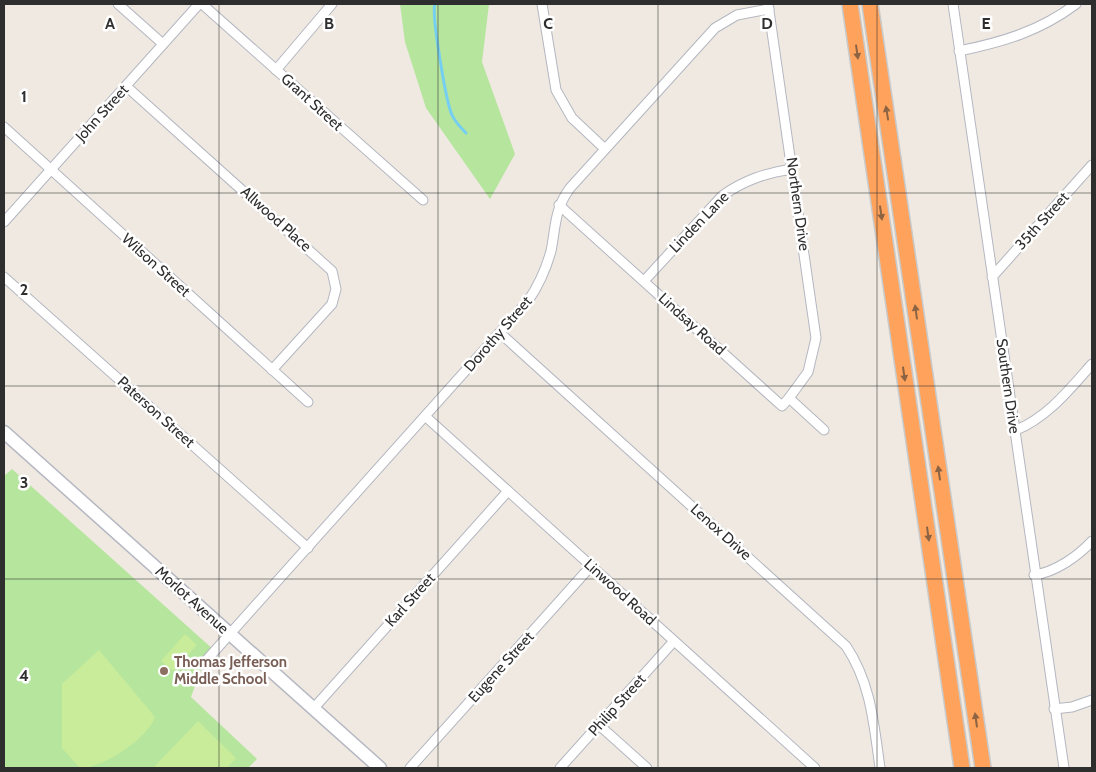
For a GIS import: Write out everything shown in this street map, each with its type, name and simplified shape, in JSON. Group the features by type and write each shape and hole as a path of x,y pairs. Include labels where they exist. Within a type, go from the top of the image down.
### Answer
{"highway":[{"path":"850,4 962,768"},
{"path":"870,4 983,768"}],"street":[{"path":"118,4 163,44"},
{"name":"John Street","path":"4,222 200,4"},
{"name":"Grant Street","path":"200,4 423,200"},
{"path":"276,70 332,4"},
{"path":"542,4 552,74 560,97 572,118 605,149"},
{"name":"Southern Drive","path":"953,4 1034,575 1064,768"},
{"path":"959,51 1002,42 1025,34 1044,25 1076,4"},
{"path":"559,204 605,149 715,28 737,15 769,6"},
{"name":"Northern Drive","path":"769,6 816,338 808,372 789,398"},
{"name":"Allwood Place","path":"126,86 332,271 336,289 332,304 272,370"},
{"name":"Wilson Street","path":"4,127 308,402"},
{"name":"35th Street","path":"992,277 1092,164"},
{"name":"Linden Lane","path":"644,281 722,196 734,187 762,175 792,169"},
{"name":"Lindsay Road","path":"559,204 782,406 789,398"},
{"name":"Dorothy Street","path":"203,664 528,301 542,278 551,251 559,204"},
{"name":"Paterson Street","path":"4,277 308,548"},
{"name":"Lenox Drive","path":"500,333 846,646 855,660 868,690 879,768"},
{"path":"1014,431 1026,426 1049,410 1092,364"},
{"path":"789,398 824,430"},
{"name":"Linwood Road","path":"426,416 815,768"},
{"name":"Morlot Avenue","path":"4,432 380,768"},
{"name":"Karl Street","path":"313,709 508,491"},
{"path":"1034,575 1050,571 1068,561 1092,541"},
{"name":"Eugene Street","path":"410,768 592,566"},
{"name":"Philip Street","path":"560,768 674,641"},
{"path":"1054,709 1072,707 1092,700"},
{"path":"599,726 646,768"}],"green space":[{"path":"400,4 489,4 482,62 515,154 490,199 426,108 405,42"},
{"path":"12,469 215,651 203,664 191,697 257,759 248,768 4,768 4,476"},
{"path":"185,634 197,645 173,671 161,661"},
{"path":"99,650 155,717 143,734 123,751 100,763 80,768 62,748 62,684"},
{"path":"198,721 236,758 227,768 153,768"}],"waterway":[{"path":"435,4 437,40 449,107 455,120 466,133"}],"place":[{"name":"Thomas Jefferson Middle School","path":"164,671"}]}
